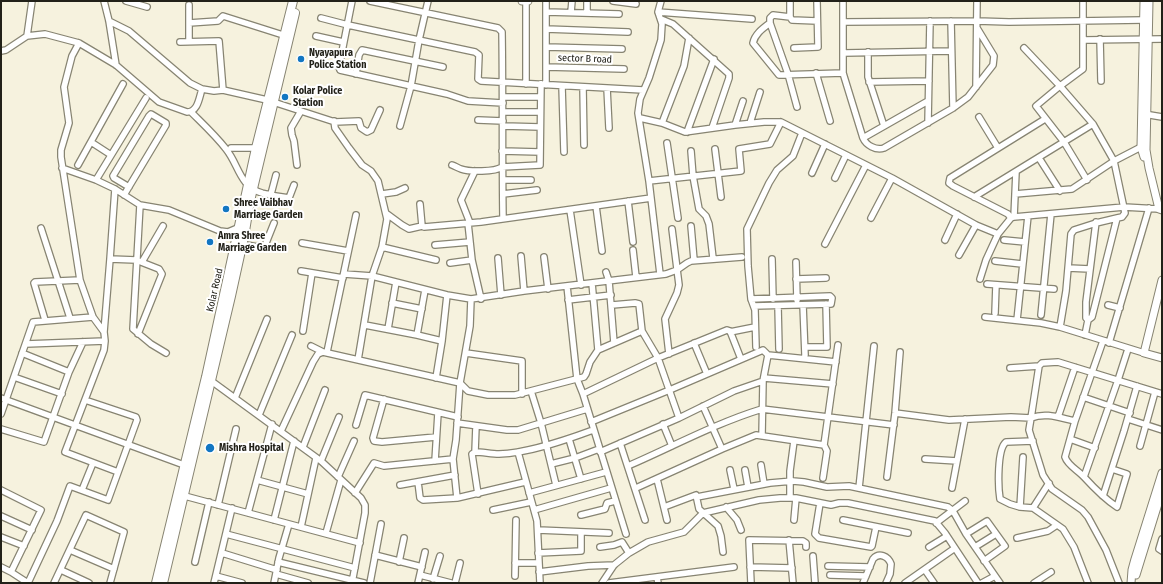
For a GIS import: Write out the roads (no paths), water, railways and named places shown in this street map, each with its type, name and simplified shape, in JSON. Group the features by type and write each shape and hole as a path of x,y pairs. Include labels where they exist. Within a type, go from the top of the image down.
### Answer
{"main road":[{"name":"Kolar Road","path":"284,48 283,35 293,1"},
{"name":"Kolar Road","path":"156,583 181,495 209,379 271,101 284,48 298,1"},
{"name":"Kolar Road","path":"251,188 256,148 271,101"},
{"name":"Kolar Road","path":"164,583 181,495 184,465 209,379"}],"street":[{"path":"27,36 32,1"},
{"path":"104,1 109,21 116,65"},
{"path":"126,1 147,7"},
{"path":"352,1 339,68 356,74 447,94 463,100 503,100 540,97"},
{"path":"370,1 426,12 498,28 501,30 504,124 502,151 503,218"},
{"path":"400,126 411,86 428,1"},
{"path":"525,1 526,84"},
{"path":"452,165 462,170 475,171 499,170 502,167 539,166 541,164 540,97 546,67 546,1"},
{"path":"571,12 572,1"},
{"path":"587,1 587,13"},
{"path":"613,1 636,4"},
{"path":"660,274 639,106 643,90 649,78 661,40 662,24 658,12 661,1"},
{"path":"790,1 790,17"},
{"path":"794,48 817,47 817,1"},
{"path":"843,1 843,73 863,138 868,145 881,149 953,108 968,97 976,87 993,64 994,60 994,56 977,28"},
{"path":"976,87 977,1"},
{"path":"1083,1 1083,69 1036,105 1045,119 1064,142 1087,180"},
{"path":"1144,1 1143,20 1146,39"},
{"path":"1148,165 1144,138 1144,114 1146,39 1149,1"},
{"path":"189,5 189,42"},
{"path":"546,12 619,14"},
{"path":"658,12 752,19"},
{"path":"797,107 788,74 770,23 770,18 773,15 790,17 793,20 817,21"},
{"path":"189,23 218,21 223,16 283,35"},
{"path":"321,18 478,53 478,79 481,81 503,81 526,84 643,90"},
{"path":"661,19 673,24 714,59 730,76 712,128"},
{"path":"844,22 1143,20"},
{"path":"109,21 129,31 190,83 202,89 214,91 223,90 271,101 334,121 359,121 364,131 371,130 380,110"},
{"path":"928,123 930,21"},
{"path":"951,21 953,108"},
{"path":"770,23 754,38 753,43 779,75 843,73"},
{"path":"546,29 628,32"},
{"path":"1,51 6,50 27,36 45,34 79,43 116,65 159,102 175,109 191,112 227,150 233,159 240,177 251,188 269,195 289,198 294,185"},
{"path":"316,36 344,42"},
{"path":"662,123 684,66 689,38"},
{"path":"1100,39 1101,81"},
{"path":"1083,40 1162,39"},
{"path":"180,42 220,41 223,90"},
{"path":"79,43 72,56 64,87 69,123 61,150 62,168 80,280 93,317 104,332"},
{"path":"546,47 622,48"},
{"path":"1024,48 1093,124 1114,161 1125,213 1122,217 1096,222 1074,230 1071,234 1066,290 1060,327"},
{"path":"356,74 359,55 362,50 443,68"},
{"path":"844,52 951,51"},
{"path":"868,52 868,77 884,126"},
{"path":"687,132 714,59"},
{"name":"sector B road","path":"546,67 624,69"},
{"path":"816,73 830,121"},
{"path":"870,82 928,81"},
{"path":"78,165 123,84"},
{"path":"562,86 564,152"},
{"path":"583,87 584,145"},
{"path":"607,88 608,128"},
{"path":"191,112 195,110 202,89"},
{"path":"750,123 760,92"},
{"path":"96,180 146,98"},
{"path":"736,125 743,101"},
{"path":"863,138 928,101"},
{"path":"297,165 291,128 301,111"},
{"path":"503,112 540,112"},
{"path":"124,195 129,187 166,125 166,123 155,115 151,114 149,116 113,176 129,187"},
{"path":"1144,114 1162,117"},
{"path":"979,117 998,148"},
{"path":"640,118 662,123 685,132 750,123 771,121 781,122 892,178 976,225 998,234"},
{"path":"1012,218 1008,214 950,184 950,178 1045,119"},
{"path":"478,120 540,127"},
{"path":"334,121 336,128 348,148 378,181 388,219 382,247 372,276 358,360"},
{"path":"649,181 741,171 739,149 770,144 781,122"},
{"path":"974,197 1093,124"},
{"path":"756,347 754,306 751,300 747,257 747,229 769,183 777,170 793,156 802,133"},
{"path":"1012,218 1124,207 1160,210 1148,165 1141,147 1144,138"},
{"path":"91,142 111,155"},
{"path":"667,143 678,218"},
{"path":"812,173 825,144"},
{"path":"1014,194 1072,189 1114,161 1141,147"},
{"path":"231,148 256,148"},
{"path":"715,149 721,197"},
{"path":"502,151 540,152"},
{"path":"691,151 693,176 699,209 706,216 709,224 713,258"},
{"path":"835,178 846,155"},
{"path":"1039,158 1060,191"},
{"path":"825,244 866,165"},
{"path":"62,168 96,180 140,205 169,210 220,231 228,232 243,227"},
{"path":"475,171 461,200 469,223 472,260 481,299"},
{"path":"980,279 986,260 998,234 1012,218 1016,172"},
{"path":"269,195 272,191 276,174"},
{"path":"871,218 892,178"},
{"path":"503,180 531,180"},
{"path":"382,194 396,192 405,188"},
{"path":"114,189 104,350 65,452 118,472"},
{"path":"503,194 537,190"},
{"path":"387,214 402,226 409,229 422,226 469,223 651,198"},
{"path":"628,201 633,242"},
{"path":"420,204 422,226"},
{"path":"140,205 139,261 133,329 166,354"},
{"path":"596,206 602,251"},
{"path":"1110,343 1149,208"},
{"path":"570,210 581,285"},
{"path":"945,240 957,214"},
{"path":"1041,315 1052,214"},
{"path":"325,352 344,276 356,215"},
{"path":"1017,320 1028,216"},
{"path":"1084,335 1088,320 1092,317 1117,218"},
{"path":"1088,320 1086,318 1086,302 1096,222"},
{"path":"240,243 264,248 274,223"},
{"path":"960,255 976,225"},
{"path":"139,261 162,226"},
{"path":"691,226 694,260"},
{"path":"41,228 70,318"},
{"path":"669,354 665,323 679,285 672,229"},
{"path":"1004,240 1025,242"},
{"path":"435,245 470,242"},
{"path":"302,243 348,251"},
{"path":"382,247 436,260"},
{"path":"633,250 636,277"},
{"path":"521,256 524,291"},
{"path":"544,257 548,288"},
{"path":"301,271 344,276 372,276 424,290 471,300 524,291 660,274 677,270 687,262 694,260 742,257"},
{"path":"498,258 501,296"},
{"path":"110,259 139,261 159,269 162,274 138,334"},
{"path":"772,259 772,299"},
{"path":"450,263 472,260"},
{"path":"796,262 797,305"},
{"path":"995,262 1022,264"},
{"path":"1068,268 1090,270"},
{"path":"606,272 611,295 614,343"},
{"path":"303,331 312,273"},
{"path":"796,279 826,278"},
{"path":"45,320 34,283 80,280"},
{"path":"1144,353 1162,280"},
{"path":"388,329 396,282"},
{"path":"592,283 598,350"},
{"path":"987,284 1054,289"},
{"path":"994,313 996,285"},
{"path":"567,286 577,379 626,534"},
{"path":"417,335 424,290"},
{"path":"436,378 447,295"},
{"path":"568,300 611,295"},
{"path":"751,300 831,297 832,303 754,306"},
{"path":"457,498 452,459 458,420 460,383 470,326 471,300"},
{"path":"392,303 422,309"},
{"path":"612,306 638,303 642,331 658,358 679,418"},
{"path":"805,347 827,347 826,304"},
{"path":"803,305 805,355"},
{"path":"1108,305 1120,308"},
{"path":"778,306 779,349"},
{"path":"985,316 1041,323 1060,327 1128,349 1162,358"},
{"path":"1,414 3,399 14,377 33,322 93,317"},
{"path":"235,398 267,319"},
{"path":"365,324 442,341"},
{"path":"583,394 658,358 727,330 730,332 755,327"},
{"path":"311,346 325,352 460,383 468,391 488,394 522,394 577,379 586,374 590,362 598,350 642,331"},
{"path":"730,332 741,359"},
{"path":"259,415 292,336"},
{"path":"26,344 105,341"},
{"path":"1103,341 1075,421 1065,456 1066,460 1088,484 1117,507 1127,474 1112,469"},
{"path":"1,429 44,442 69,372 83,342"},
{"path":"694,343 707,374"},
{"path":"823,478 827,451 824,445 838,345"},
{"path":"859,488 874,346"},
{"path":"1084,478 1128,349"},
{"path":"591,422 707,374 760,350 766,352 768,355 836,362"},
{"path":"281,431 313,362 317,355 325,352"},
{"path":"887,477 894,425 900,352"},
{"path":"466,353 522,361 522,394"},
{"path":"22,354 69,372"},
{"path":"762,436 764,379 768,355"},
{"path":"1010,368 1039,366 1042,363 1058,362 1162,394"},
{"path":"1039,366 1029,430 1043,475 1052,489 1082,510 1088,517 1106,550 1119,583"},
{"path":"1058,417 1075,367"},
{"path":"14,377 62,394"},
{"path":"209,379 303,447 361,498 365,505 365,513 352,582"},
{"path":"551,464 575,458 620,443 679,418 734,391 764,379 833,384"},
{"path":"1102,496 1138,386"},
{"path":"303,447 325,390"},
{"path":"531,391 556,485"},
{"path":"1140,446 1154,392"},
{"path":"356,425 365,395 438,413 476,426 507,430 518,430 541,424 587,409"},
{"path":"1083,398 1108,406 1146,425 1162,430"},
{"path":"3,399 184,465"},
{"path":"384,399 374,441 382,442 436,437"},
{"path":"1,567 28,583 57,521 69,488 72,486 108,500 129,445 137,418 86,400"},
{"path":"703,406 722,449"},
{"path":"628,466 745,414 762,409 894,425"},
{"path":"435,461 438,413"},
{"path":"895,413 949,420 1011,417 1031,418 1048,415 1075,421"},
{"path":"301,527 308,494 318,459 339,417"},
{"path":"952,488 965,419"},
{"path":"248,513 272,424"},
{"path":"663,424 672,446"},
{"path":"476,426 474,452 472,454 478,494"},
{"path":"218,504 236,429"},
{"path":"474,452 499,454 518,452 593,430"},
{"path":"636,488 756,435 824,445"},
{"path":"569,438 581,478"},
{"path":"1070,439 1095,448"},
{"path":"274,520 294,441"},
{"path":"326,533 340,478 354,441"},
{"path":"794,441 790,471 794,520"},
{"path":"1033,441 1006,442 1003,444 999,489 1000,499 1020,507 1033,508 1063,529 1074,548 1088,583"},
{"path":"620,443 636,488 645,520"},
{"path":"518,452 538,530 540,583"},
{"path":"1020,507 1023,457"},
{"path":"355,493 374,463 384,466 452,459"},
{"path":"925,459 957,461"},
{"path":"82,490 93,463"},
{"path":"762,465 764,484"},
{"path":"730,470 734,490"},
{"path":"745,470 748,487"},
{"path":"528,493 606,472"},
{"path":"1131,583 1133,564 1158,506 1162,473"},
{"path":"400,485 455,475"},
{"path":"656,479 667,520"},
{"path":"256,480 308,494"},
{"path":"664,507 695,495 697,497 764,484 790,481 804,482 827,487 849,486 948,507 953,511 966,534 1000,583"},
{"path":"418,482 420,498 423,500 457,498 525,482"},
{"path":"1033,508 1049,483"},
{"path":"534,510 611,488"},
{"path":"1,490 41,510 11,572"},
{"path":"1135,583 1137,569 1162,491"},
{"path":"181,495 360,543"},
{"path":"697,497 700,509 718,526 722,536 724,552"},
{"path":"602,583 614,565 632,551 648,542 684,532 703,513 759,500 793,498 831,505 839,503 848,504 934,521 947,536 978,583"},
{"path":"581,515 605,509 607,504 615,501"},
{"path":"936,523 965,501"},
{"path":"195,562 210,502"},
{"path":"492,510 531,502"},
{"path":"820,503 815,534 819,538 871,547 876,527"},
{"path":"726,507 737,520 741,530"},
{"path":"214,583 232,508"},
{"path":"54,583 87,515 124,532 110,583"},
{"path":"1,516 32,530"},
{"path":"515,576 516,520"},
{"path":"843,520 908,533"},
{"path":"966,534 987,521 1005,546 984,561"},
{"path":"274,583 278,562 289,524"},
{"path":"370,583 381,524"},
{"path":"1018,538 1048,531 1057,525"},
{"path":"538,530 609,533"},
{"path":"538,553 581,551 581,532"},
{"path":"226,534 355,568"},
{"path":"975,547 996,534"},
{"path":"929,547 947,536"},
{"path":"1,537 24,546"},
{"path":"399,562 404,538"},
{"path":"1162,539 1159,549 1162,551"},
{"path":"751,583 749,540 803,541 806,543 806,547"},
{"path":"789,540 793,583"},
{"path":"600,547 622,542 632,551"},
{"path":"905,583 955,548"},
{"path":"70,550 114,569"},
{"path":"418,583 425,552"},
{"path":"222,553 308,583"},
{"path":"375,555 422,567"},
{"path":"433,579 440,556"},
{"path":"813,556 815,583"},
{"path":"863,583 873,559 877,556 883,556 890,560 891,568 886,583"},
{"path":"278,562 352,582 364,583"},
{"path":"455,583 460,563"},
{"path":"515,563 539,563"},
{"path":"539,572 588,566 614,565"},
{"path":"828,566 870,567"},
{"path":"609,583 658,580 734,567"},
{"path":"750,567 792,568"},
{"path":"61,570 89,583"},
{"path":"924,570 934,583"},
{"path":"1038,582 1051,572"},
{"path":"420,575 452,583"},
{"path":"830,575 866,576"},
{"path":"216,576 242,583"},
{"path":"982,583 995,576"}],"place":[{"name":"Nyayapura Police Station","path":"301,59"},
{"name":"Kolar Police Station","path":"285,97"},
{"name":"Shree Vaibhav Marriage Garden","path":"226,209"},
{"name":"Amra Shree Marriage Garden","path":"210,242"},
{"name":"Mishra Hospital","path":"210,448"}]}
